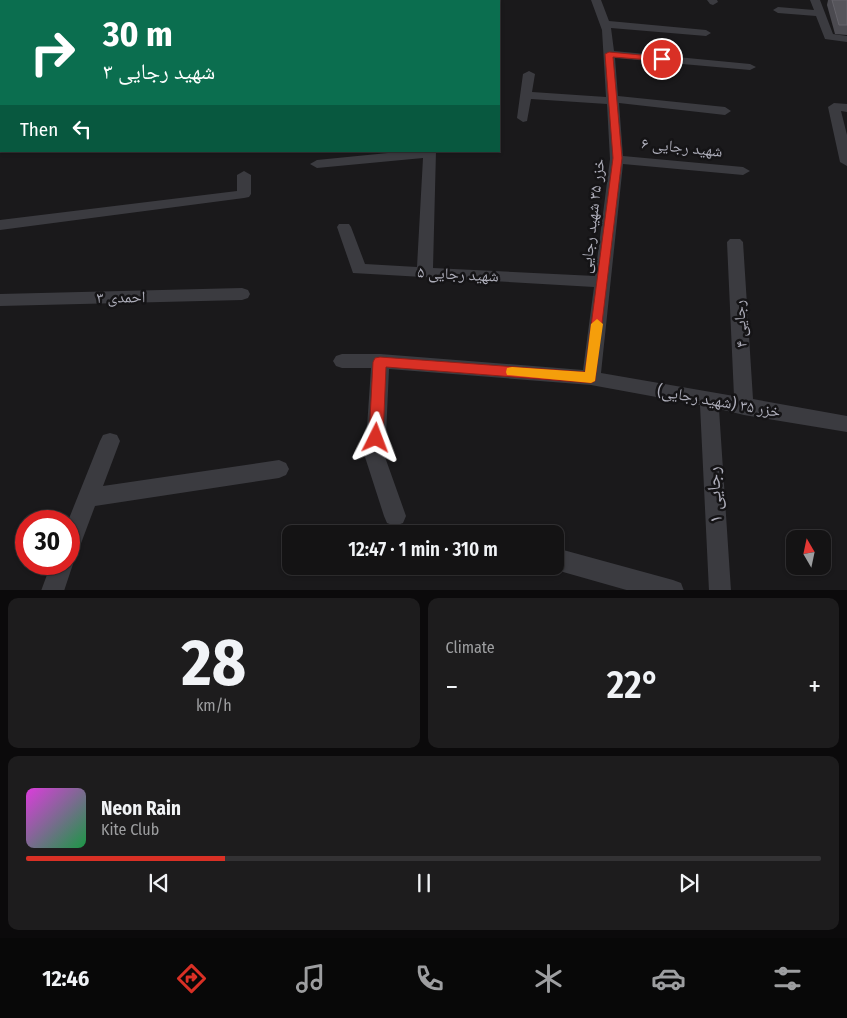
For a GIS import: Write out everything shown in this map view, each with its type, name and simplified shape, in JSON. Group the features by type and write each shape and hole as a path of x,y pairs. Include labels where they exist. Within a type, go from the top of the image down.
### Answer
{"street":[{"name":"خزر ۳۵ شهید رجایی","path":"591,378 601,282 618,158 605,24 596,0"},
{"path":"815,0 829,37 847,38"},
{"path":"778,10 820,13"},
{"path":"605,24 706,33"},
{"path":"609,54 750,67"},
{"path":"523,118 528,74"},
{"path":"526,95 613,100 725,111"},
{"path":"847,108 834,107 847,162"},
{"path":"317,164 430,152 425,273"},
{"name":"شهید رجایی ۶","path":"618,158 743,171"},
{"path":"0,225 244,194 244,175"},
{"name":"شهید رجایی ۵","path":"344,227 359,269 601,282"},
{"name":"رجایی ۴","path":"735,242 744,407"},
{"name":"احمدی ۳","path":"0,300 242,294"},
{"name":"خزر ۳۵ (شهید رجایی)","path":"342,361 380,362 591,378 847,424"},
{"path":"380,362 375,457 395,516"},
{"name":"رجایی ۱","path":"709,400 720,590"},
{"path":"80,519 110,440"},
{"path":"88,498 279,469"},
{"path":"564,560 673,590"},
{"path":"52,590 58,575"}],"building":[{"path":"832,0 847,0 847,25 839,25"}],"slow traffic":[{"path":"512,372 591,378 597,324"}],"route":[{"path":"376,438 380,362 591,378 601,282 618,158 609,54 662,59"}]}
